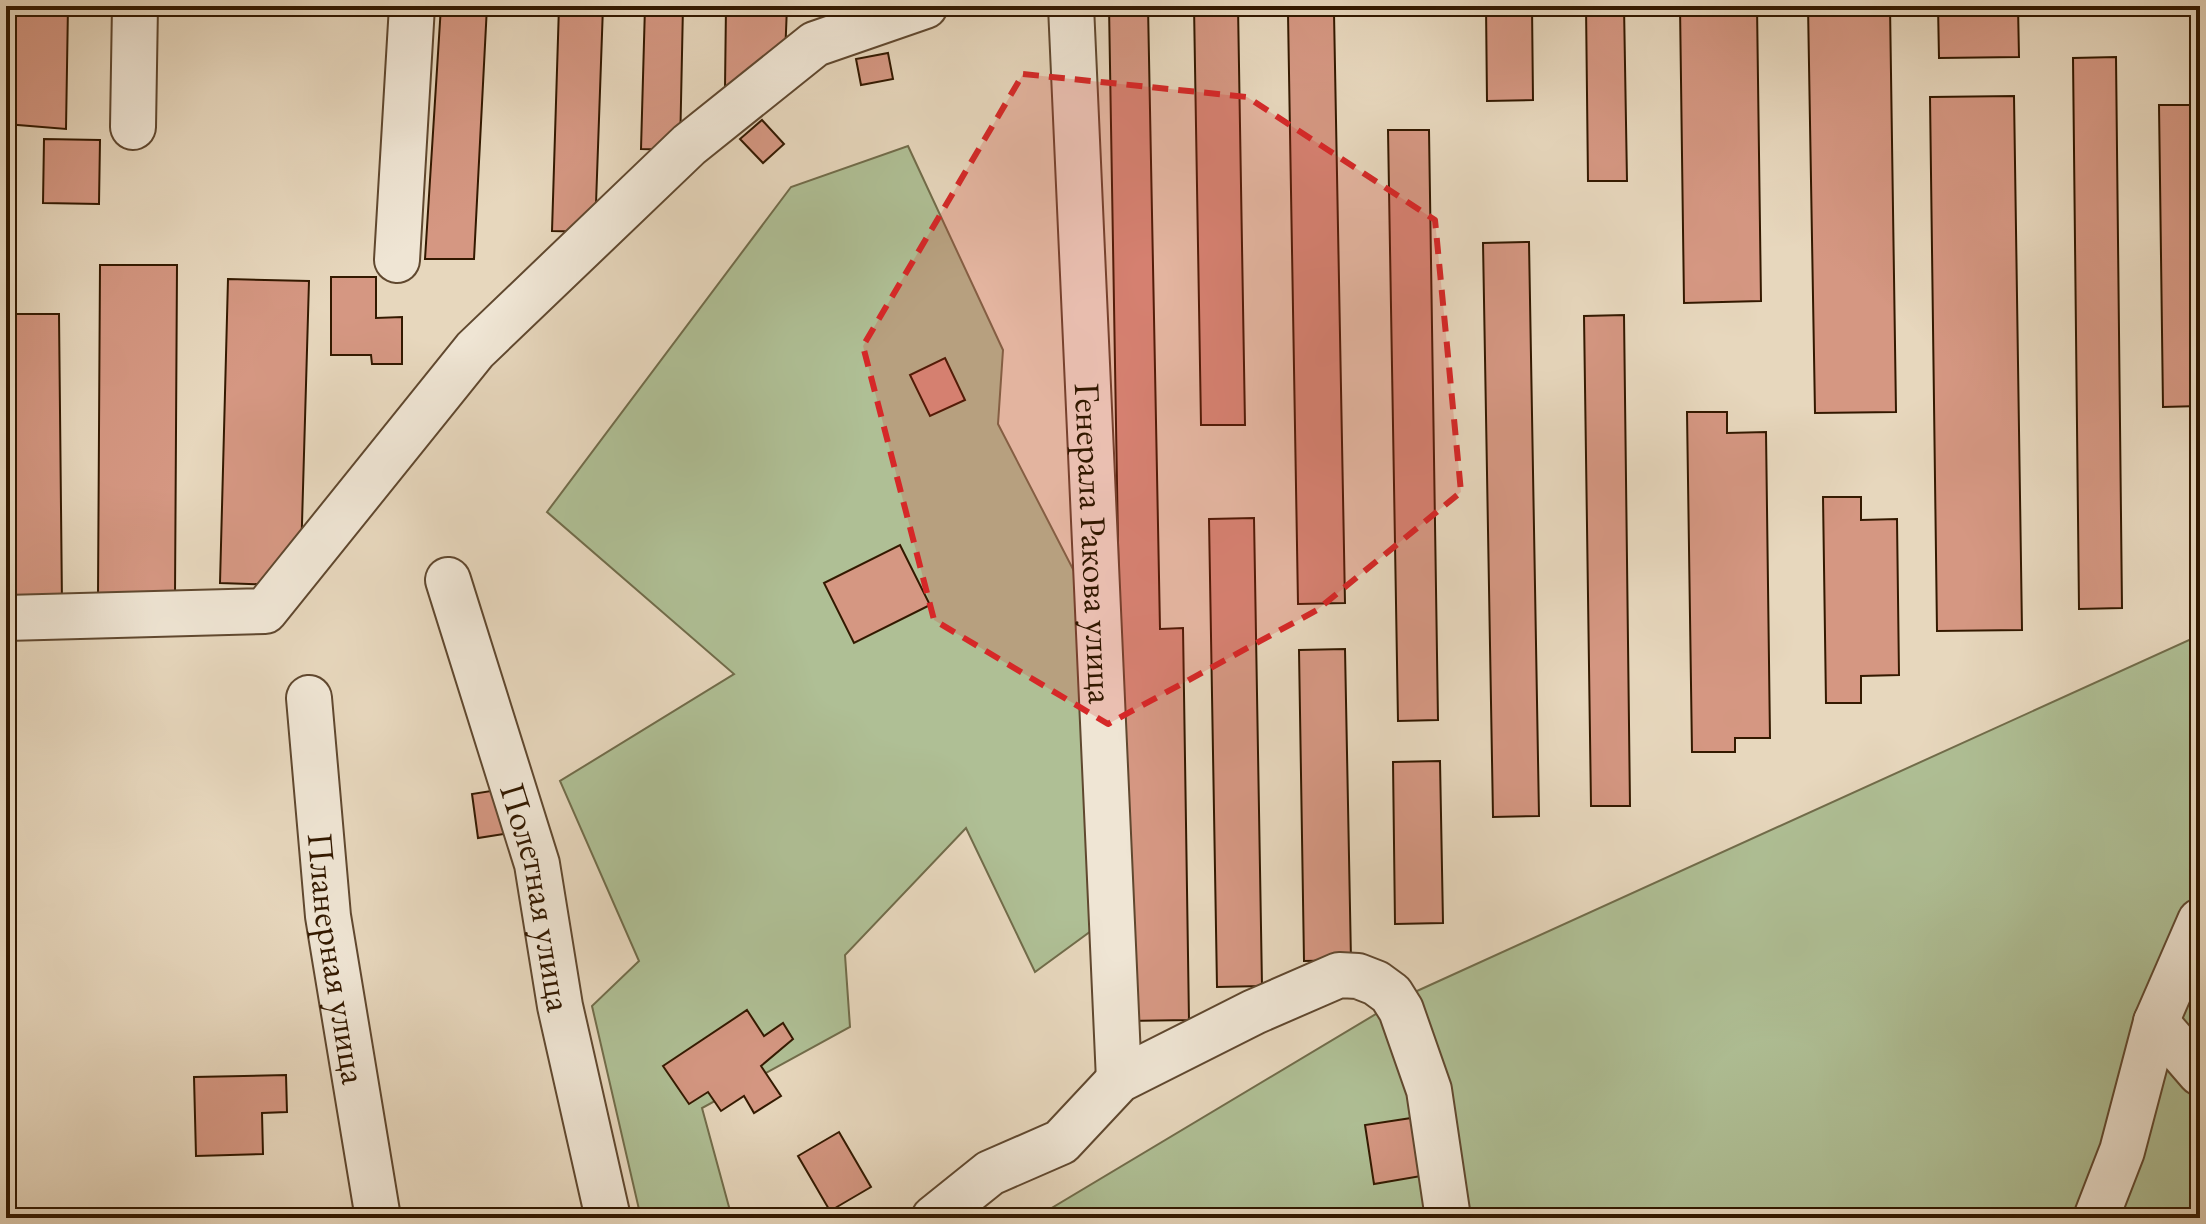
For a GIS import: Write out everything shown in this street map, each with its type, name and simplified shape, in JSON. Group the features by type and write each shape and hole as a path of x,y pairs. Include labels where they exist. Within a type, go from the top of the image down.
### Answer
{"street":[{"path":"133,127 135,6"},
{"path":"397,260 412,6"},
{"path":"6,618 265,611 475,350 814,25 925,6"},
{"name":"Генерала Ракова улица","path":"1071,6 1119,1080"},
{"name":"Полетная улица","path":"448,580 537,864 560,1006 608,1218"},
{"name":"Планерная улица","path":"309,698 328,916 378,1218"},
{"path":"2096,1218 2122,1151 2156,1022 2200,921"},
{"path":"934,1218 990,1173 1061,1142 1119,1080 1321,980 1339,975 1358,976 1391,994 1401,1010 1429,1090 1448,1218"},
{"path":"2156,1022 2200,1073"}],"highlighted area":[{"path":"1023,74 1247,97 1435,220 1461,492 1317,610 1108,724 934,620 863,346"}],"green space":[{"path":"908,146 1003,350 998,424 1090,602 1106,920 1035,972 966,828 845,955 850,1027 702,1108 732,1218 641,1218 592,1006 639,961 560,781 734,674 547,512 791,187"},
{"path":"2200,635 2200,1218 1035,1218 1406,996"}],"building":[{"path":"6,6 68,6 66,129 6,124"},
{"path":"441,6 487,6 474,259 425,259"},
{"path":"559,6 603,6 595,232 552,231"},
{"path":"645,6 683,6 680,150 641,149"},
{"path":"726,6 787,6 785,57 756,87 725,88"},
{"path":"1109,6 1148,6 1160,629 1183,628 1189,1020 1126,1021"},
{"path":"1194,6 1238,6 1245,425 1201,425"},
{"path":"1396,6 1435,6 1435,12 1396,13"},
{"path":"1486,6 1532,6 1533,100 1487,101"},
{"path":"1586,6 1624,6 1627,181 1588,181"},
{"path":"1680,6 1757,6 1761,301 1684,303"},
{"path":"1808,6 1890,6 1896,412 1815,413"},
{"path":"1938,6 2018,6 2019,57 1939,58"},
{"path":"1334,13 1345,603 1298,604 1288,14"},
{"path":"888,53 893,79 861,85 856,59"},
{"path":"2116,57 2122,608 2079,609 2073,58"},
{"path":"2014,96 2022,630 1937,631 1930,97"},
{"path":"2159,105 2199,105 2200,406 2163,407"},
{"path":"762,120 784,144 763,163 740,139"},
{"path":"1388,130 1429,130 1438,720 1398,721"},
{"path":"44,139 100,140 99,204 43,203"},
{"path":"1529,242 1539,816 1493,817 1483,243"},
{"path":"100,265 177,265 175,596 98,596"},
{"path":"331,277 376,277 376,318 402,317 402,364 372,364 371,355 331,355"},
{"path":"228,279 309,281 301,558 282,585 220,583"},
{"path":"10,314 59,314 62,604 13,604"},
{"path":"1624,315 1630,806 1591,806 1584,316"},
{"path":"945,358 965,400 930,416 910,375"},
{"path":"1687,412 1727,412 1727,433 1766,432 1770,738 1735,738 1735,752 1692,752"},
{"path":"1823,497 1861,497 1861,520 1897,519 1899,675 1861,676 1861,703 1826,703"},
{"path":"1254,518 1262,986 1217,987 1209,519"},
{"path":"900,545 930,605 854,643 824,583"},
{"path":"1345,649 1351,960 1304,961 1299,650"},
{"path":"1440,761 1443,923 1395,924 1393,762"},
{"path":"510,788 516,832 478,838 472,794"},
{"path":"747,1010 764,1036 783,1023 793,1039 761,1066 781,1096 754,1113 744,1096 721,1111 708,1092 689,1104 663,1066"},
{"path":"286,1075 287,1112 262,1113 263,1154 196,1156 194,1077"},
{"path":"1418,1117 1427,1175 1374,1184 1365,1125"},
{"path":"839,1132 871,1187 830,1211 798,1156"}]}
